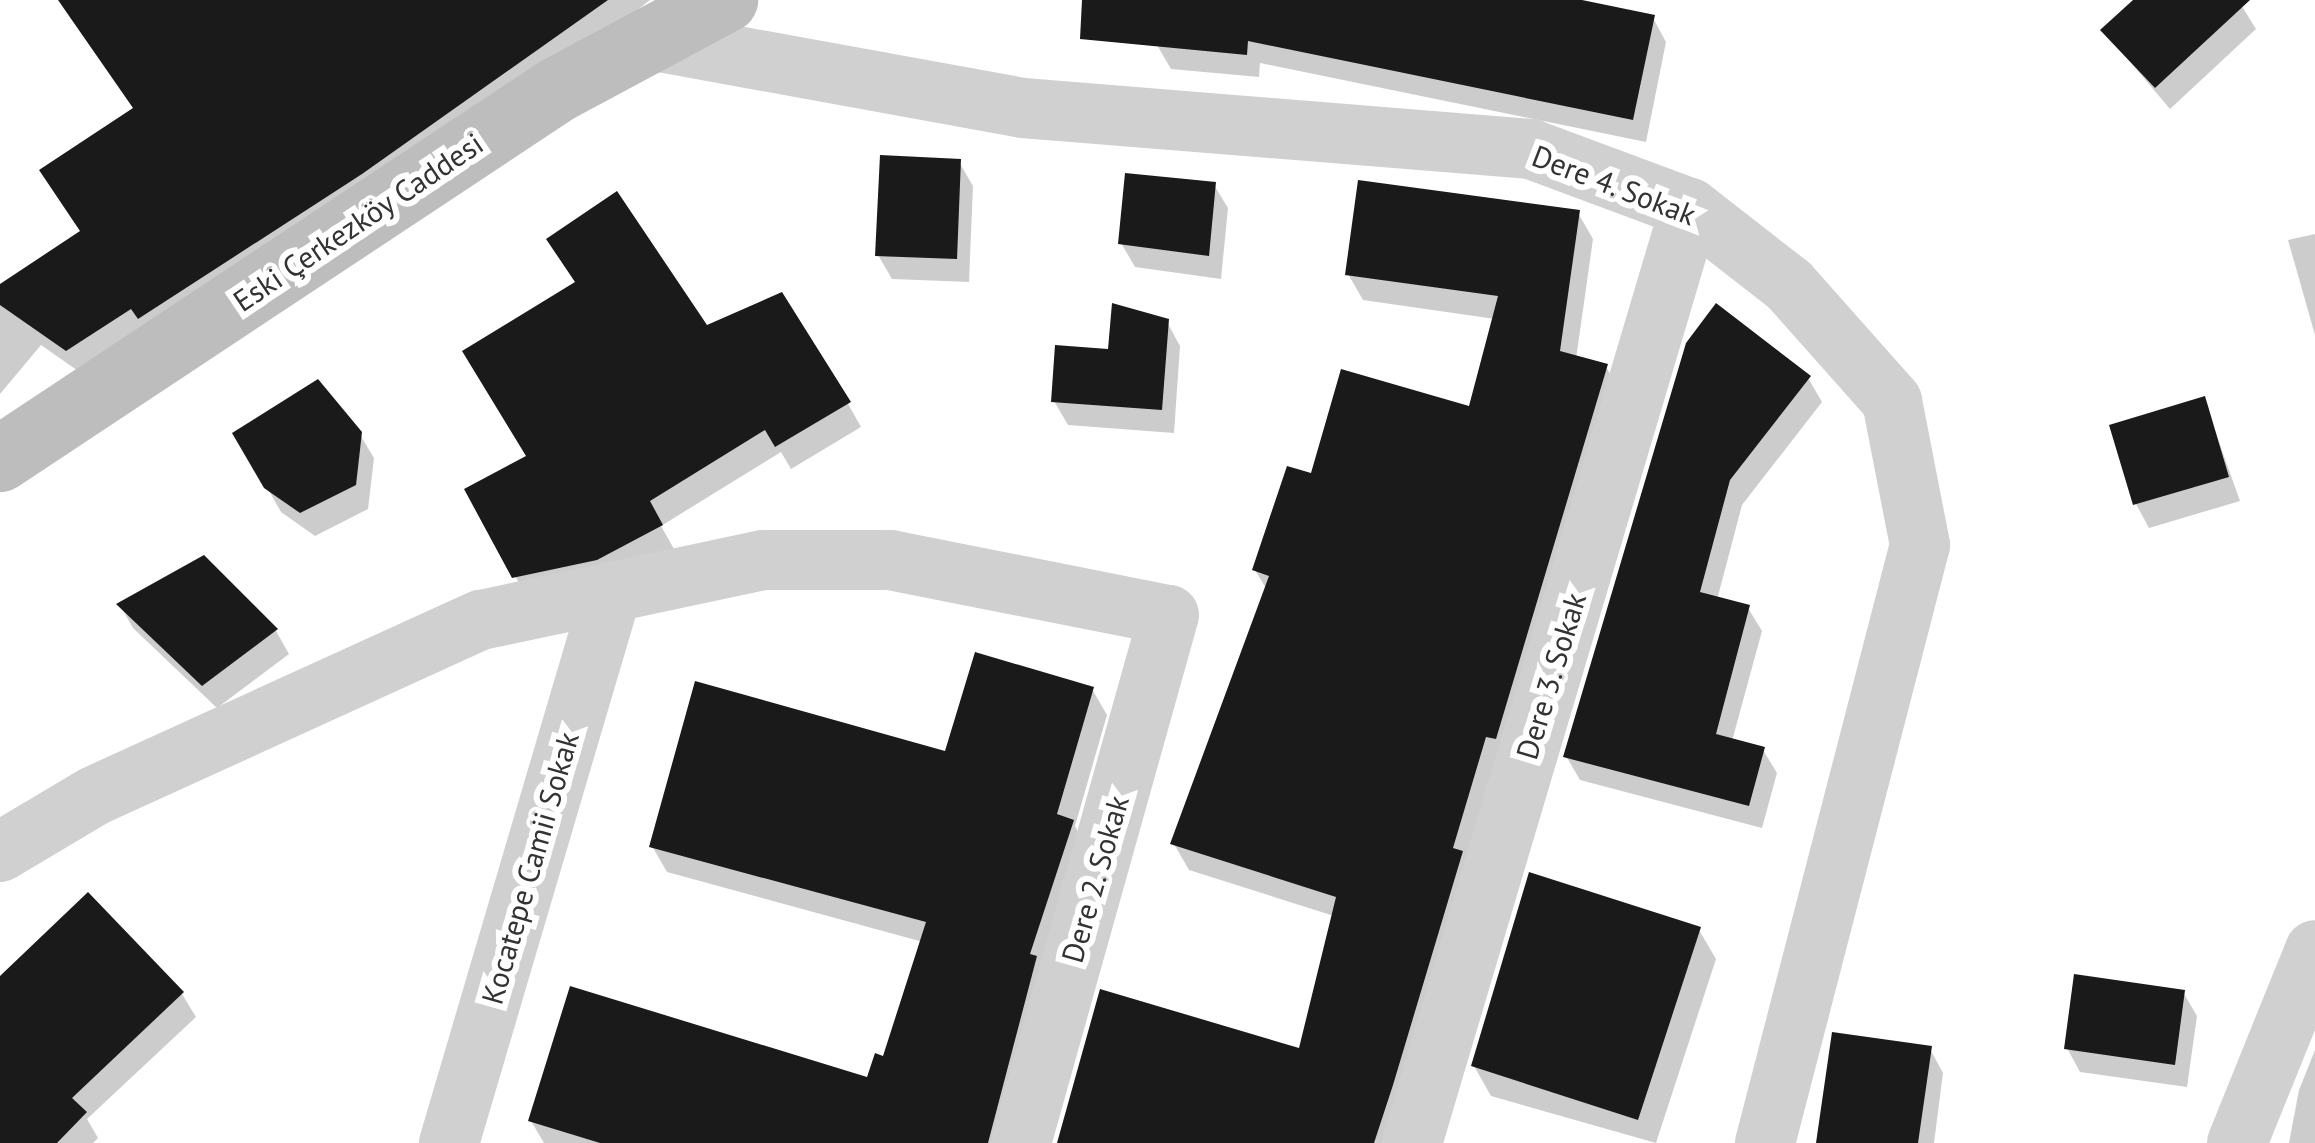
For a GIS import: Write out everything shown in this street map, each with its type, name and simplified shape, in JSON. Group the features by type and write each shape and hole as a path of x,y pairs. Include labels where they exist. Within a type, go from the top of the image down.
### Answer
{"street":[{"name":"Eski Çerkezköy Caddesi","path":"0,459 556,90 725,0"},
{"name":"Dere 4. Sokak","path":"649,40 1023,108 1531,149 1690,208 1789,285 1892,401 1920,545 1765,1143"},
{"name":"Dere 3. Sokak","path":"1412,1143 1690,208"},
{"name":"Dere 2. Sokak","path":"610,594 764,560 890,560 1169,615 1022,1143"},
{"path":"0,852 94,796 481,620 610,594"},
{"name":"Kocatepe Camii Sokak","path":"449,1143 610,594"},
{"path":"2237,1143 2312,966"}],"building":[{"path":"58,0 608,0 362,174 138,319 131,309 66,351 0,305 0,284 80,231 39,170 133,108"},
{"path":"1082,0 1582,0 1655,15 1633,120 1248,41 1247,55 1080,39"},
{"path":"2133,0 2250,0 2155,88 2100,30"},
{"path":"880,155 961,159 957,259 875,256"},
{"path":"1125,173 1216,182 1209,256 1118,244"},
{"path":"1358,180 1580,210 1560,351 1608,364 1496,739 1486,737 1453,848 1463,851 1393,1085 1374,1143 1057,1143 1100,989 1299,1048 1336,897 1170,844 1269,576 1252,570 1287,466 1311,473 1341,369 1469,406 1498,296 1345,275"},
{"path":"617,191 707,325 782,292 851,402 775,447 765,430 650,501 663,525 597,560 512,578 464,489 526,456 462,351 575,282 546,239"},
{"path":"1112,303 1169,319 1162,410 1051,402 1055,345 1108,349"},
{"path":"1716,303 1811,376 1730,480 1700,592 1750,605 1716,734 1765,747 1749,806 1563,757 1686,343"},
{"path":"318,379 362,432 356,485 300,513 264,488 232,433"},
{"path":"2205,396 2229,477 2133,505 2109,425"},
{"path":"204,555 278,629 202,686 116,604"},
{"path":"975,652 1094,687 1057,814 1074,820 1030,954 1037,956 988,1143 600,1143 528,1121 570,986 867,1077 875,1053 883,1056 926,922 649,847 695,681 945,751"},
{"path":"1529,872 1701,927 1638,1120 1471,1066"},
{"path":"88,892 184,992 72,1098 87,1112 57,1143 0,1143 0,976"},
{"path":"2074,974 2185,990 2175,1065 2064,1049"},
{"path":"1832,1032 1932,1046 1918,1143 1816,1143"}]}
